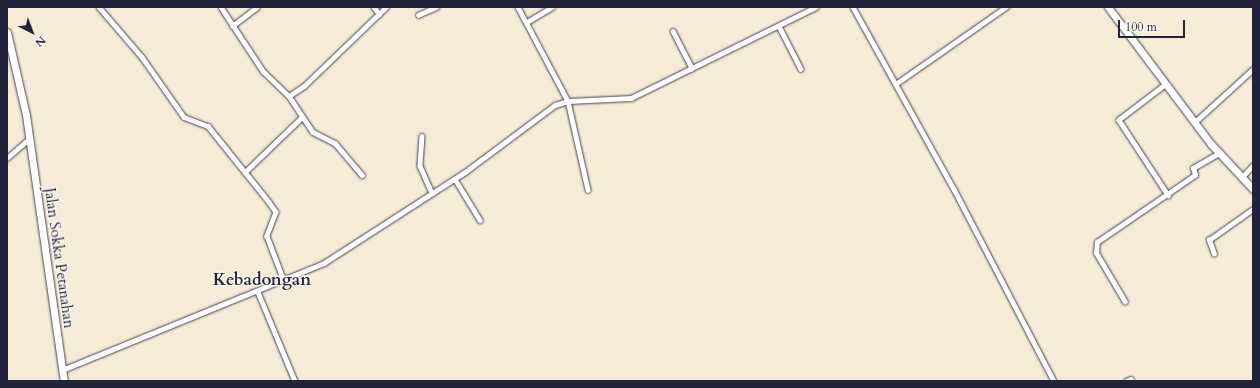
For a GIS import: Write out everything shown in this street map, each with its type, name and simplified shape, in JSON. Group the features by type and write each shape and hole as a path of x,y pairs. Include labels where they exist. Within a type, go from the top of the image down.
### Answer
{"main road":[{"path":"1108,7 1165,85 1219,153 1253,189"},
{"name":"Jalan Sokka Petanahan","path":"7,32 29,139 64,381"}],"street":[{"path":"98,7 142,58 184,118 208,126 247,170 276,212 267,236 284,281"},
{"path":"221,7 232,26 263,71 289,96 313,132 335,143 362,175"},
{"path":"232,26 257,7"},
{"path":"374,7 379,14"},
{"path":"289,96 309,81 386,7"},
{"path":"418,15 436,7"},
{"path":"518,7 568,101 588,190"},
{"path":"527,22 552,7"},
{"path":"62,370 284,281 358,242 430,191 455,179 529,122 568,101 630,98 816,7"},
{"path":"853,7 897,83 1054,381"},
{"path":"897,83 1006,7"},
{"path":"779,26 801,69"},
{"path":"673,31 692,68"},
{"path":"1195,122 1253,69"},
{"path":"1165,85 1119,120 1168,195"},
{"path":"247,170 302,117"},
{"path":"422,136 420,166 430,191"},
{"path":"7,158 29,139"},
{"path":"1125,302 1099,258 1096,245 1115,227 1168,195 1195,176 1193,168 1202,161 1207,162 1219,153"},
{"path":"1242,177 1253,165"},
{"path":"455,179 480,220"},
{"path":"1214,254 1209,240 1253,209"},
{"path":"258,292 296,381"},
{"path":"1126,381 1131,378"}],"district":[{"name":"Kebadongan","path":"262,280"}]}
